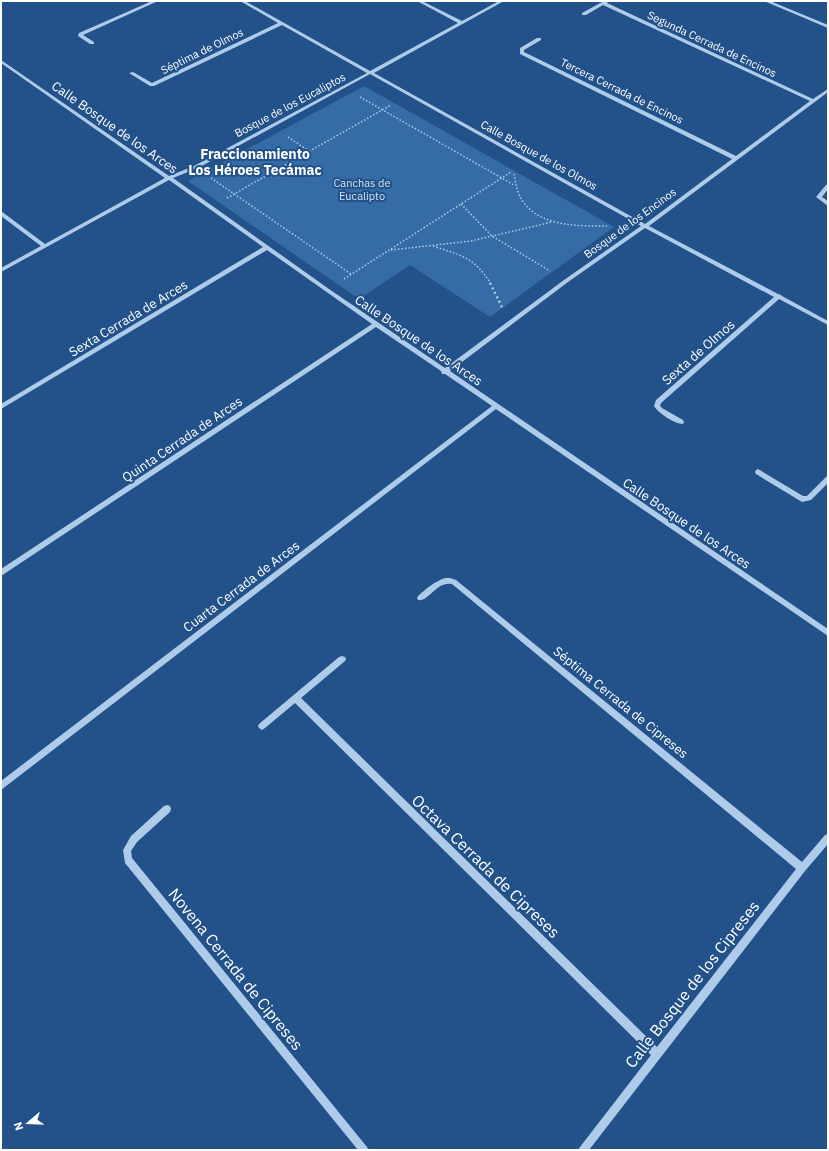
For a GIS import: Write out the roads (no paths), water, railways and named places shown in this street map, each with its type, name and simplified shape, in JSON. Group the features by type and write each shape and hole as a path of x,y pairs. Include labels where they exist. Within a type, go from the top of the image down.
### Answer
{"street":[{"path":"92,44 80,36 81,34 156,1"},
{"name":"Calle Bosque de los Olmos","path":"242,1 645,226 828,323"},
{"path":"419,1 462,23"},
{"name":"Bosque de los Eucaliptos","path":"1,270 169,178 196,167 502,1"},
{"path":"766,1 828,27"},
{"name":"Segunda Cerrada de Encinos","path":"584,14 605,2 813,101"},
{"name":"Séptima de Olmos","path":"131,73 152,85 282,23"},
{"name":"Tercera Cerrada de Encinos","path":"539,39 522,49 522,53 735,158"},
{"name":"Calle Bosque de los Arces","path":"1,61 444,372 828,632"},
{"name":"Bosque de los Encinos","path":"444,372 566,281 645,226 828,90"},
{"path":"828,186 819,197 828,204"},
{"path":"1,213 44,246"},
{"name":"Sexta Cerrada de Arces","path":"1,407 266,248"},
{"name":"Sexta de Olmos","path":"681,422 660,410 656,406 658,402 779,296"},
{"name":"Quinta Cerrada de Arces","path":"1,573 376,324"},
{"name":"Cuarta Cerrada de Arces","path":"1,786 496,406"},
{"path":"758,472 802,499 809,498 828,479"},
{"name":"Séptima Cerrada de Cipreses","path":"421,598 443,580 450,580 454,582 802,868"},
{"path":"262,726 342,659"},
{"name":"Octava Cerrada de Cipreses","path":"295,698 657,1054"},
{"name":"Novena Cerrada de Cipreses","path":"167,809 134,839 127,850 128,860 364,1150"},
{"name":"Calle Bosque de los Cipreses","path":"583,1150 802,868 828,838"}],"district":[{"name":"Fraccionamiento Los Héroes Tecámac","path":"255,162"}],"park label":[{"name":"Canchas de Eucalipto","path":"362,189"}]}
